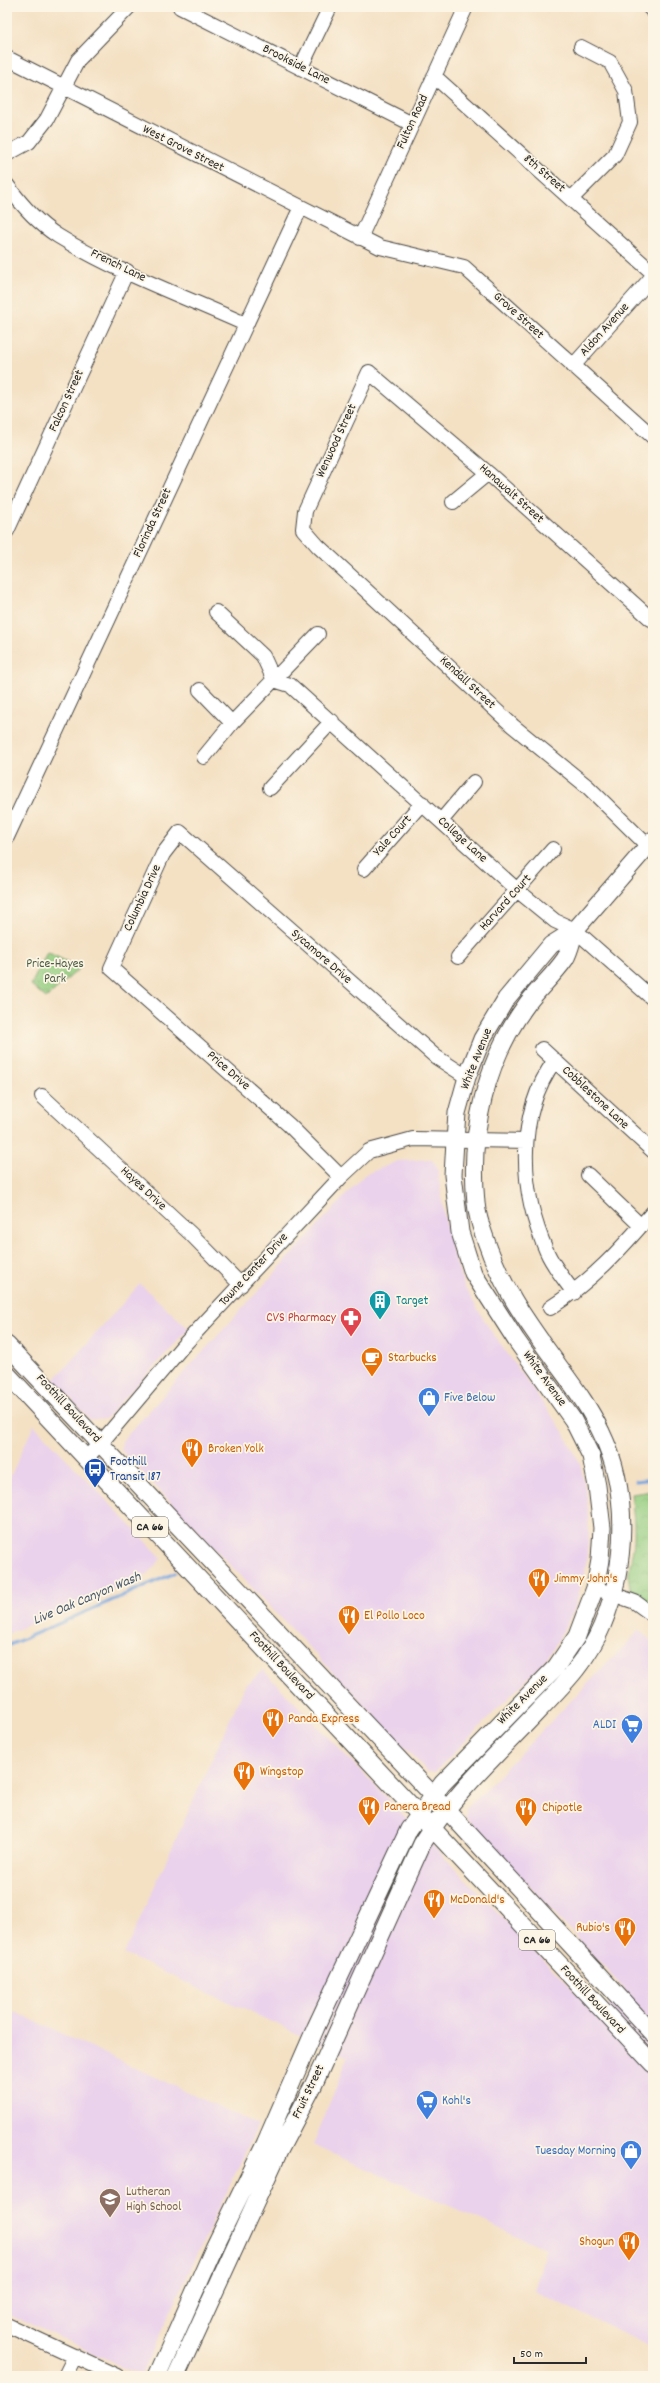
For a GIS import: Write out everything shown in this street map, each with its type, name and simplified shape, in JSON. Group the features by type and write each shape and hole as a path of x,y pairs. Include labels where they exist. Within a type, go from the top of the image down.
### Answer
{"main road":[{"name":"White Avenue","path":"419,1814 433,1795 490,1733 556,1667 577,1636 595,1588 600,1560 602,1528 597,1486 590,1456 573,1420 511,1334 473,1273 459,1226 453,1175 457,1113 467,1077 482,1039 506,999 551,945 575,930 650,843"},
{"name":"White Avenue","path":"446,1809 568,1681 594,1645 614,1595 621,1547 621,1504 610,1456 602,1433 589,1409 511,1299 494,1265 476,1204 475,1141 478,1116 486,1084 501,1045 527,1004 566,958 575,930"},
{"name":"Foothill Boulevard","path":"7,1345 433,1795 653,2034"},
{"name":"Foothill Boulevard","path":"7,1374 653,2064"},
{"name":"Fruit Street","path":"176,2376 279,2151 320,2072 422,1844 432,1827 446,1809"},
{"name":"Fruit Street","path":"157,2376 214,2248 265,2144 316,2027 409,1828 419,1814"}],"street":[{"path":"7,154 29,142 47,119 78,60 129,7"},
{"name":"Brookside Lane","path":"180,7 412,124"},
{"path":"301,67 330,7"},
{"name":"Fulton Road","path":"360,238 466,7"},
{"path":"649,7 653,11"},
{"path":"572,198 615,155 630,122 626,91 610,62 581,47"},
{"name":"West Grove Street","path":"7,58 360,238"},
{"name":"8th Street","path":"434,76 572,198 653,273"},
{"name":"French Lane","path":"7,185 18,200 57,235 127,271 245,324"},
{"name":"Florinda Street","path":"7,837 300,208"},
{"name":"Grove Street","path":"360,238 380,247 464,267 653,438"},
{"name":"Falcon Street","path":"7,531 127,271"},
{"name":"Aldon Avenue","path":"573,366 653,276"},
{"name":"Hanawalt Street","path":"369,372 488,472 652,618"},
{"name":"Wenwood Street","path":"305,511 369,372"},
{"path":"453,502 488,472"},
{"name":"Kendall Street","path":"305,511 303,529 318,546 514,726 588,787 650,843"},
{"path":"216,612 263,656 274,680"},
{"path":"204,757 232,723 318,634"},
{"name":"College Lane","path":"274,680 290,685 332,721 518,890 555,922 575,930 653,999"},
{"path":"200,690 232,723"},
{"path":"270,788 332,721"},
{"path":"441,821 474,782"},
{"name":"Yale Court","path":"364,869 422,803"},
{"name":"Columbia Drive","path":"111,968 163,854 180,832"},
{"name":"Sycamore Drive","path":"180,832 436,1057 467,1077"},
{"name":"Harvard Court","path":"458,957 553,849"},
{"name":"Price Drive","path":"111,968 289,1125 341,1177"},
{"name":"Cobblestone Lane","path":"542,1049 653,1151"},
{"name":"Cobblestone Lane","path":"555,1060 535,1096 526,1141 531,1211 547,1254 574,1292"},
{"name":"Hayes Drive","path":"42,1096 191,1234 241,1285"},
{"name":"Towne Center Drive","path":"86,1458 100,1444 170,1360 341,1177 369,1151 413,1139 455,1141 526,1141"},
{"path":"588,1175 641,1226"},
{"path":"550,1308 574,1292 597,1273 653,1212"},
{"path":"595,1588 635,1602 653,1615"},
{"path":"7,2325 117,2376"},
{"path":"65,2376 75,2356"}],"shaded area":[{"path":"431,1159 437,1166 444,1215 453,1254 464,1286 489,1328 562,1430 580,1463 587,1497 589,1533 585,1572 574,1610 552,1651 540,1666 435,1772 428,1772 121,1450 122,1441 364,1175 398,1161"},
{"path":"140,1284 189,1329 105,1419 90,1420 54,1380"},
{"path":"34,1425 162,1558 146,1575 7,1634 7,1484"},
{"path":"640,1630 653,1643 653,2348 534,2291 546,2249 313,2145 348,2057 124,1954 245,1686 263,1670 598,2016 625,1989 466,1818 466,1809"},
{"name":"Lutheran High School","path":"15,2012 258,2125 141,2375 7,2313 7,2030"}],"green space":[{"name":"Price-Hayes Park","path":"47,952 80,968 46,998 31,985"},
{"path":"653,1491 653,1604 631,1590 629,1579 634,1535 634,1518 631,1494"}],"waterway":[{"path":"636,1481 653,1479"},
{"name":"Live Oak Canyon Wash","path":"7,1646 175,1573"}],"place":[{"name":"Target","path":"380,1320"},
{"name":"CVS Pharmacy","path":"351,1338"},
{"name":"Starbucks","path":"372,1378"},
{"name":"Five Below","path":"429,1418"},
{"name":"Broken Yolk","path":"192,1468"},
{"name":"Foothill Transit 187","path":"95,1488"},
{"name":"Jimmy John's","path":"539,1598"},
{"name":"El Pollo Loco","path":"349,1636"},
{"name":"Panda Express","path":"273,1738"},
{"name":"ALDI","path":"632,1744"},
{"name":"Wingstop","path":"244,1792"},
{"name":"Panera Bread","path":"369,1826"},
{"name":"Chipotle","path":"526,1828"},
{"name":"McDonald's","path":"434,1920"},
{"name":"Rubio's","path":"625,1948"},
{"name":"Kohl's","path":"427,2120"},
{"name":"Tuesday Morning","path":"631,2170"},
{"name":"Lutheran High School","path":"110,2218"},
{"name":"Shogun","path":"629,2262"}]}
